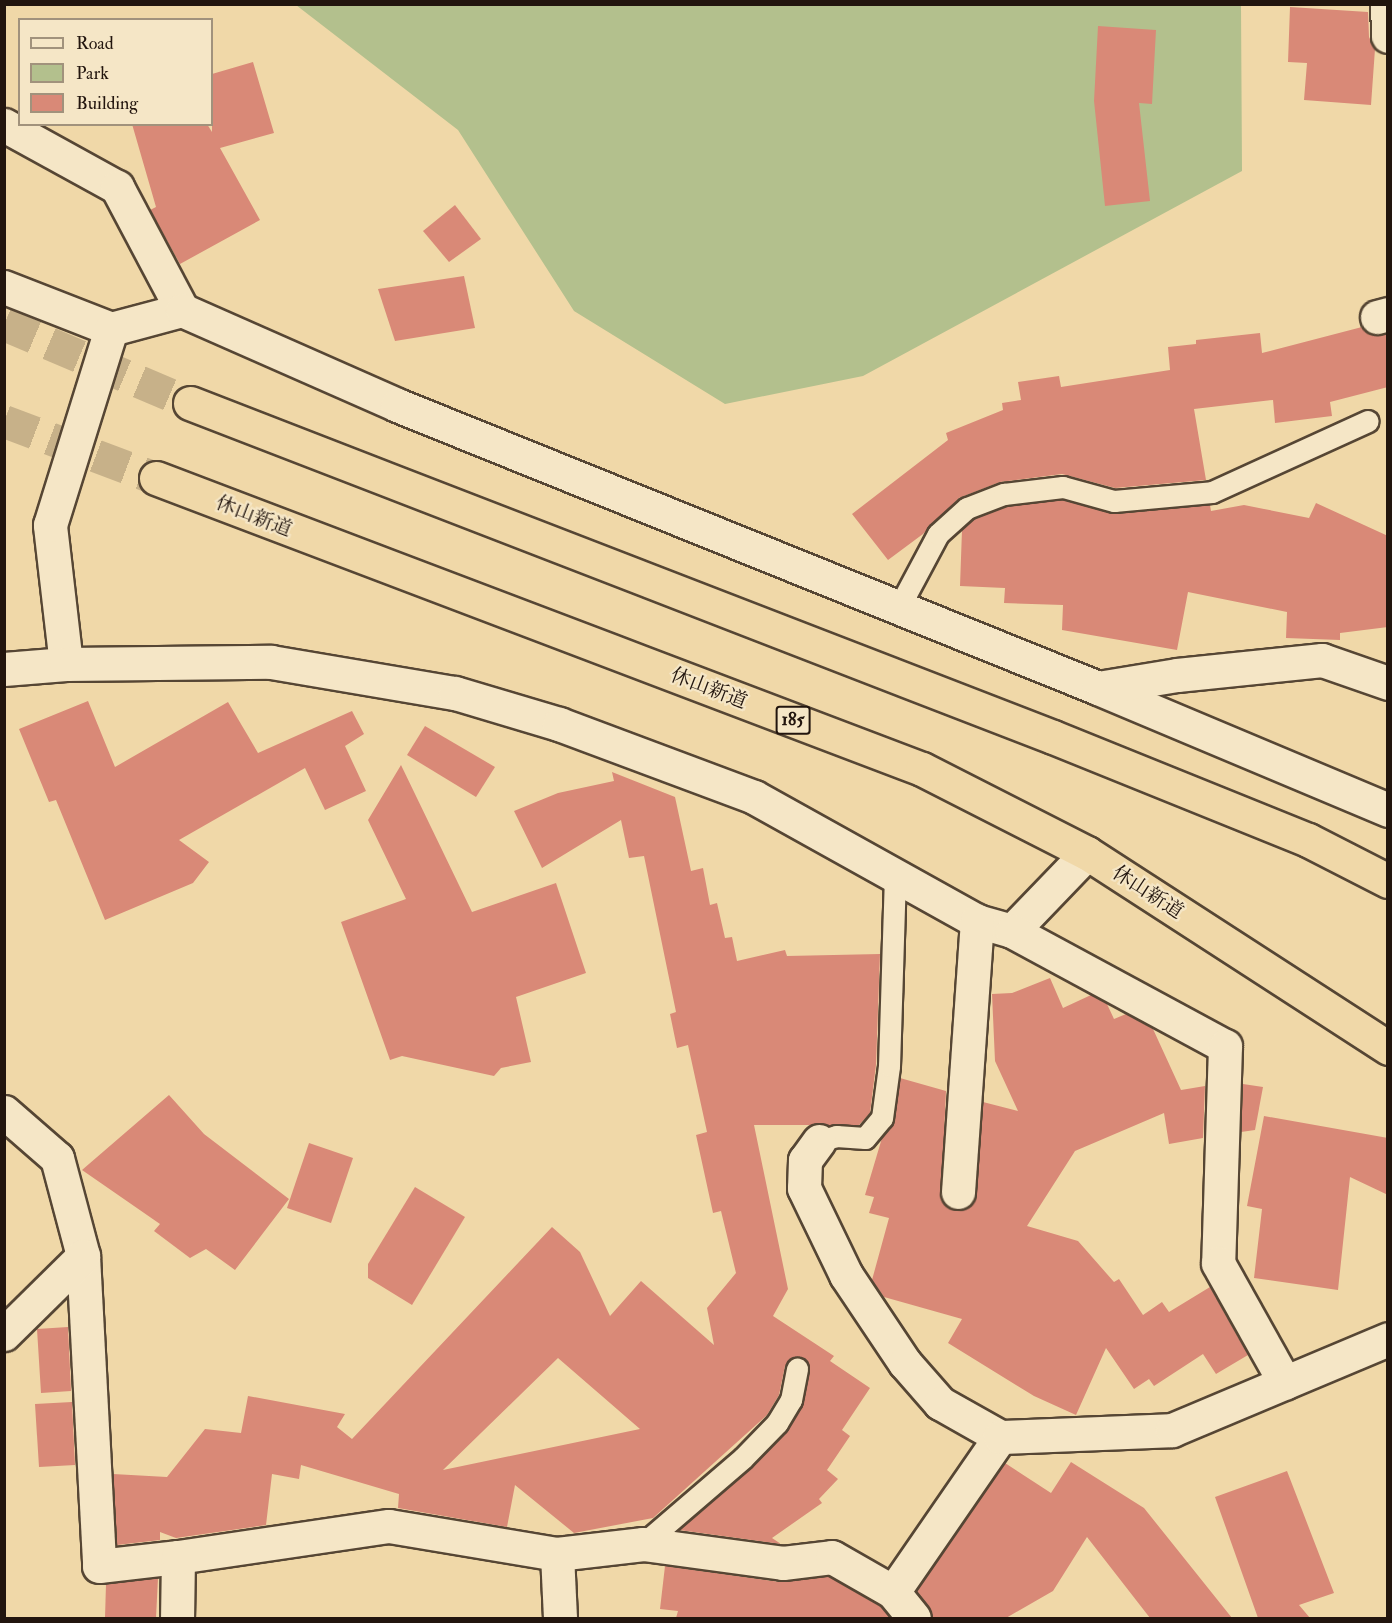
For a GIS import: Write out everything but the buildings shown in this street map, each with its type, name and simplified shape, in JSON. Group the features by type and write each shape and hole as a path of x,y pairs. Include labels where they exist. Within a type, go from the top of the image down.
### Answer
{"highway":[{"path":"190,403 1053,737 1308,840 1388,881"},
{"name":"休山新道","path":"156,478 922,769 1088,853 1388,1048"}],"street":[{"path":"1387,4 1388,36"},
{"path":"4,125 117,187 182,310 397,405 1098,688 1388,810"},
{"path":"4,287 111,329 182,310"},
{"path":"66,664 50,525 111,329"},
{"path":"1098,688 1178,675 1322,660 1388,683"},
{"path":"4,669 66,664 271,662 455,693 560,724 754,796 977,921 1012,931 1226,1046 1218,1263 1285,1383"},
{"path":"1012,931 1088,853"},
{"path":"958,1192 977,921"},
{"path":"4,1112 57,1158 84,1256 99,1566 178,1557 389,1526 557,1554 643,1544 783,1563 832,1557 892,1592 914,1618"},
{"path":"819,1141 805,1160 804,1188 846,1275 905,1363 940,1403 1000,1437 1172,1430 1388,1339"},
{"path":"4,1334 84,1256"},
{"path":"892,1592 1000,1437"},
{"path":"557,1554 560,1618"},
{"path":"177,1618 178,1557"}],"lane":[{"path":"898,609 938,534 967,508 1004,495 1063,487 1114,501 1212,492 1368,421"},
{"path":"819,1141 836,1136 865,1138 882,1118 889,1066 895,875"},
{"path":"643,1544 743,1458 777,1423 791,1400 797,1369"}],"green space":[{"path":"296,5 1241,5 1242,171 863,376 725,404 574,311 458,130"}],"tunnel":[{"path":"4,324 190,403"},
{"path":"4,421 156,478"}]}
